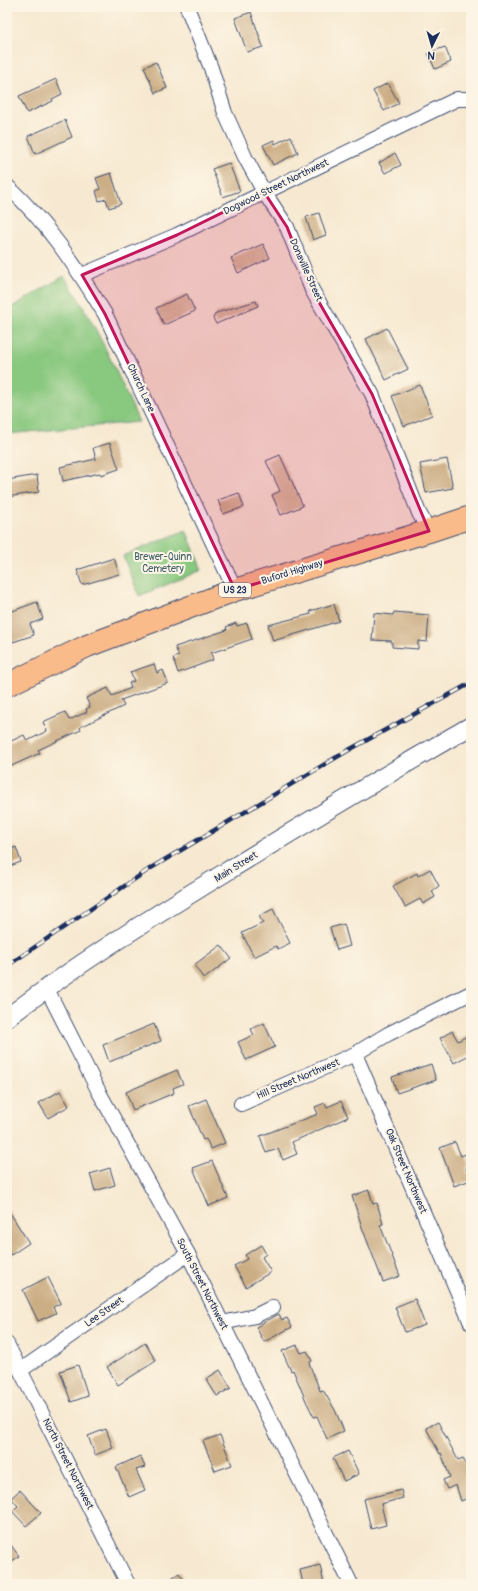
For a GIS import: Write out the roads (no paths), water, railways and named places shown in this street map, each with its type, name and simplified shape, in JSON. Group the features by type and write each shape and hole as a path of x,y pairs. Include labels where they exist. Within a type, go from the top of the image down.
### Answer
{"main road":[{"name":"Buford Highway","path":"7,685 87,646 235,590 471,517"}],"street":[{"name":"Donaville Street","path":"187,7 211,68 225,113 245,157 264,192 287,227 312,290 372,394 419,513 429,531"},
{"name":"Dogwood Street Northwest","path":"82,275 177,235 457,99 471,98"},
{"name":"Church Lane","path":"7,186 24,201 42,221 82,275 105,314 235,590"},
{"name":"Main Street","path":"7,1018 46,987 136,928 288,834 471,726"},
{"name":"South Street Northwest","path":"46,987 98,1092 188,1254 351,1584"},
{"path":"356,1054 388,1034 471,993"},
{"name":"Hill Street Northwest","path":"241,1104 356,1054"},
{"name":"Oak Street Northwest","path":"356,1054 471,1323"},
{"name":"Lee Street","path":"21,1370 188,1254"},
{"path":"222,1323 255,1316 273,1307"},
{"name":"North Street Northwest","path":"7,1344 128,1584"}],"railway":[{"path":"7,966 151,868 347,751 471,683"}],"park label":[{"name":"Brewer-Quinn Cemetery","path":"163,562"}]}
